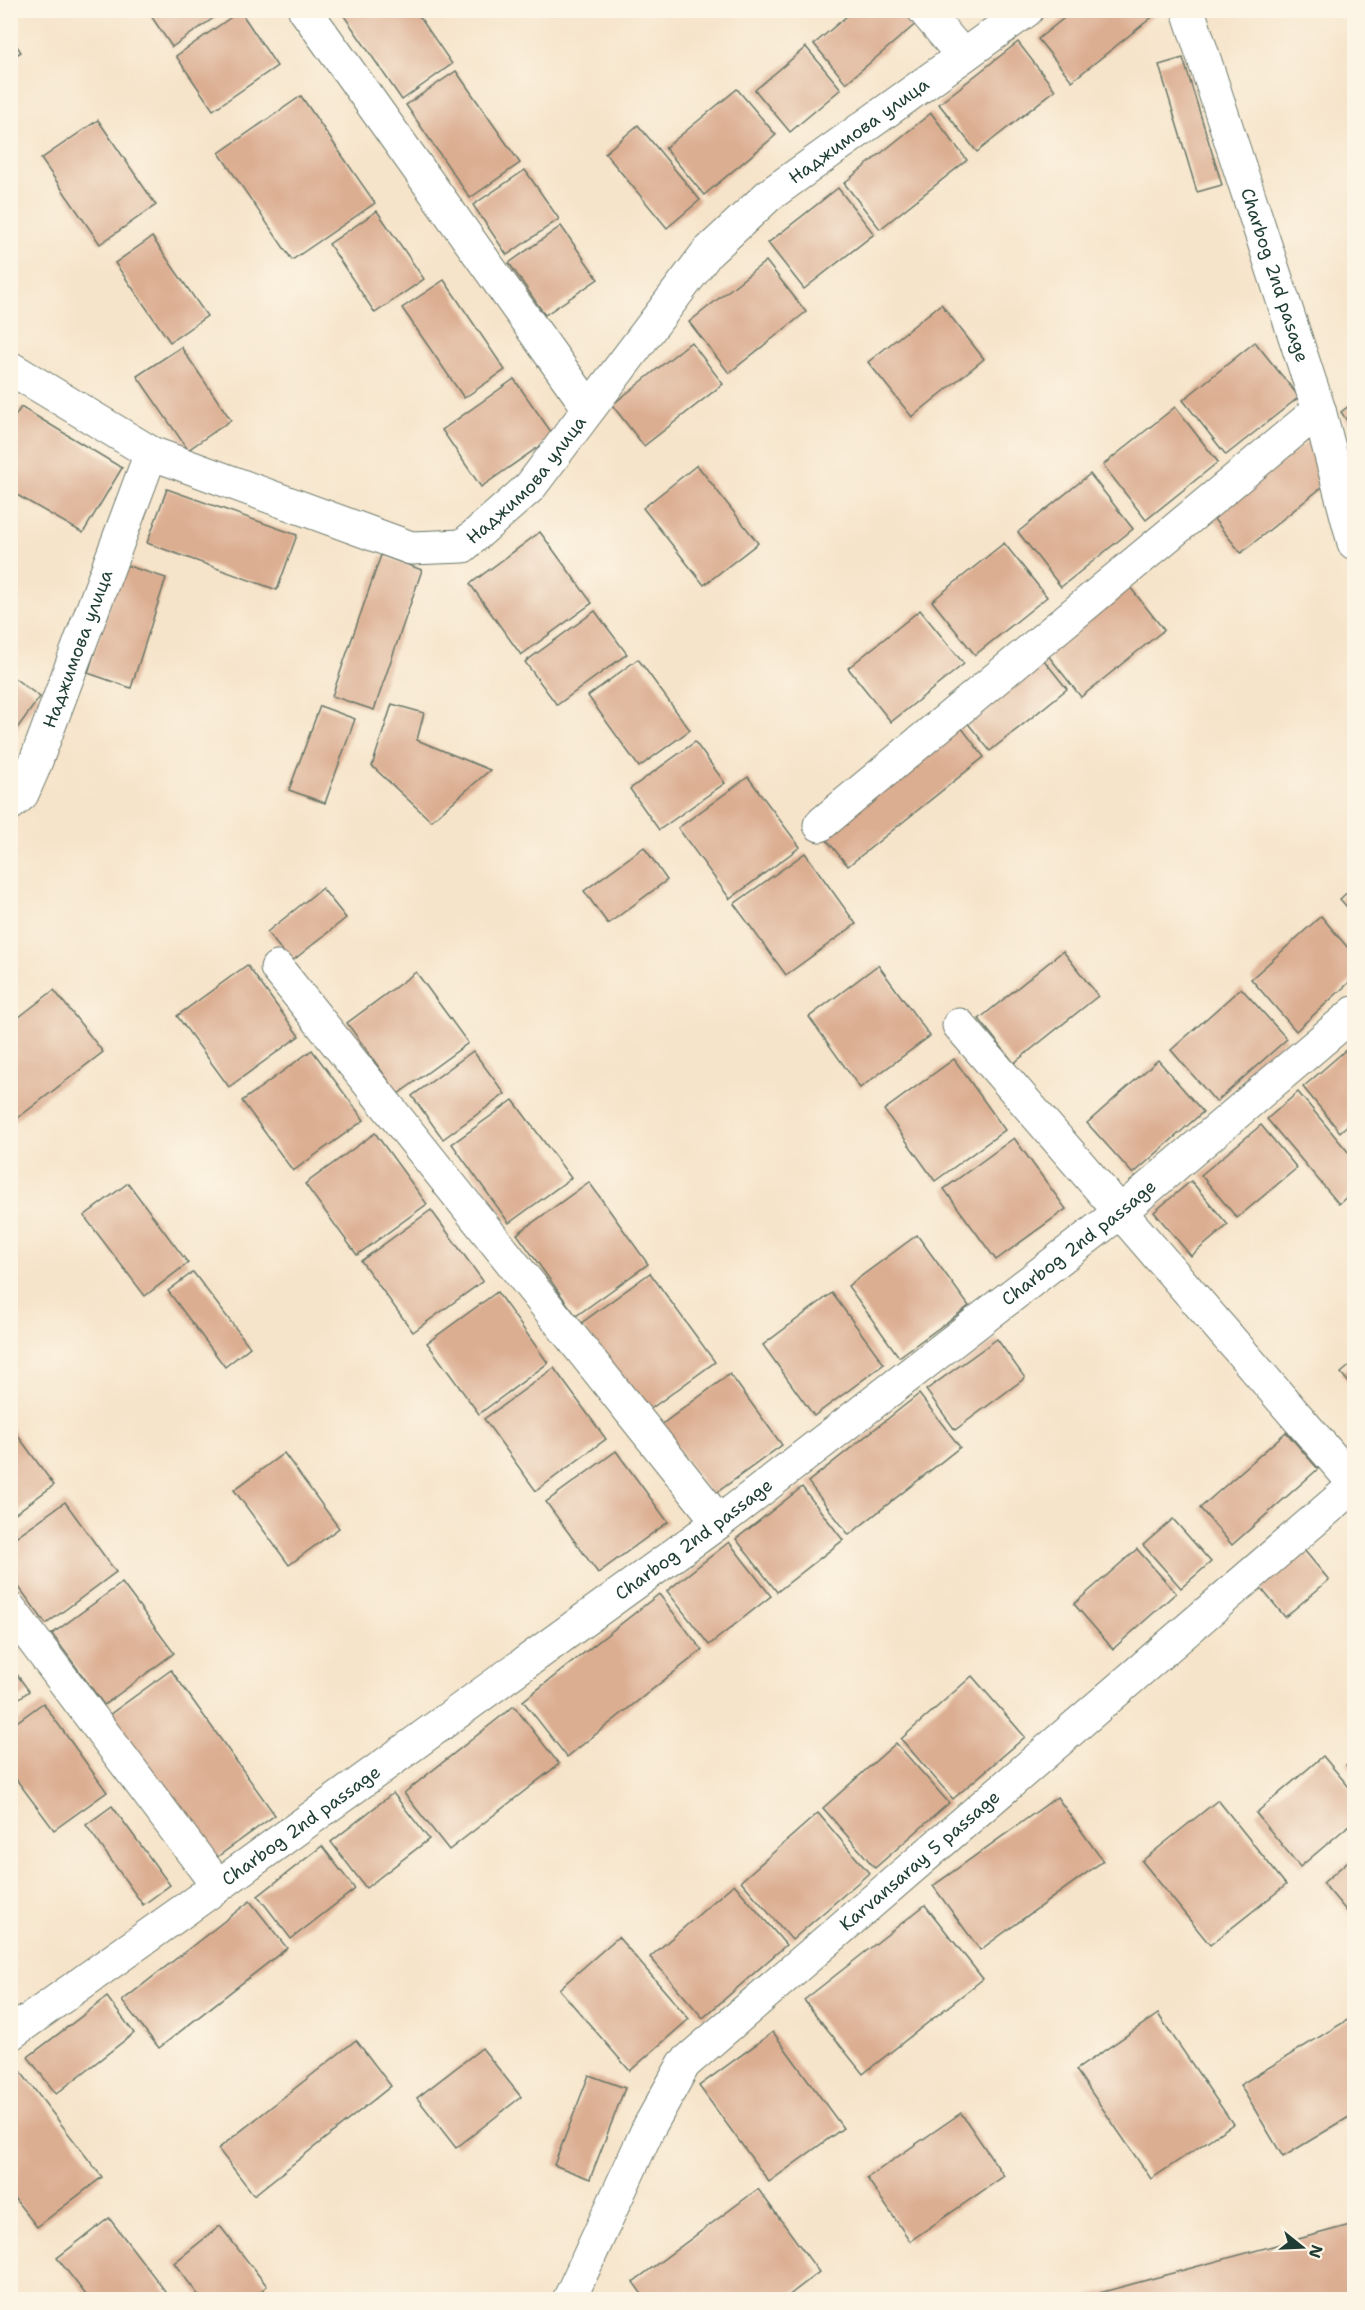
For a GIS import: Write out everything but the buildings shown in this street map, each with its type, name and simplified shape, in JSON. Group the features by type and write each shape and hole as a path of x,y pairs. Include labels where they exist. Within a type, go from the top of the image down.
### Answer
{"street":[{"path":"305,10 589,408"},
{"path":"924,10 963,56"},
{"name":"Наджимова улица","path":"10,804 22,794 33,769 151,453 411,548 463,546 530,487 707,252 768,196 1027,10"},
{"name":"Charbog 2nd pasage","path":"1188,10 1319,410 1354,543"},
{"path":"10,368 151,453"},
{"path":"820,825 1319,410"},
{"path":"277,968 718,1522"},
{"name":"Charbog 2nd passage","path":"10,2034 218,1886 718,1522 1120,1212 1354,1013"},
{"path":"958,1026 1354,1485"},
{"name":"Karvansaray 5 passage","path":"569,2300 648,2129 684,2064 1354,1485"},
{"path":"10,1609 218,1886"}]}
